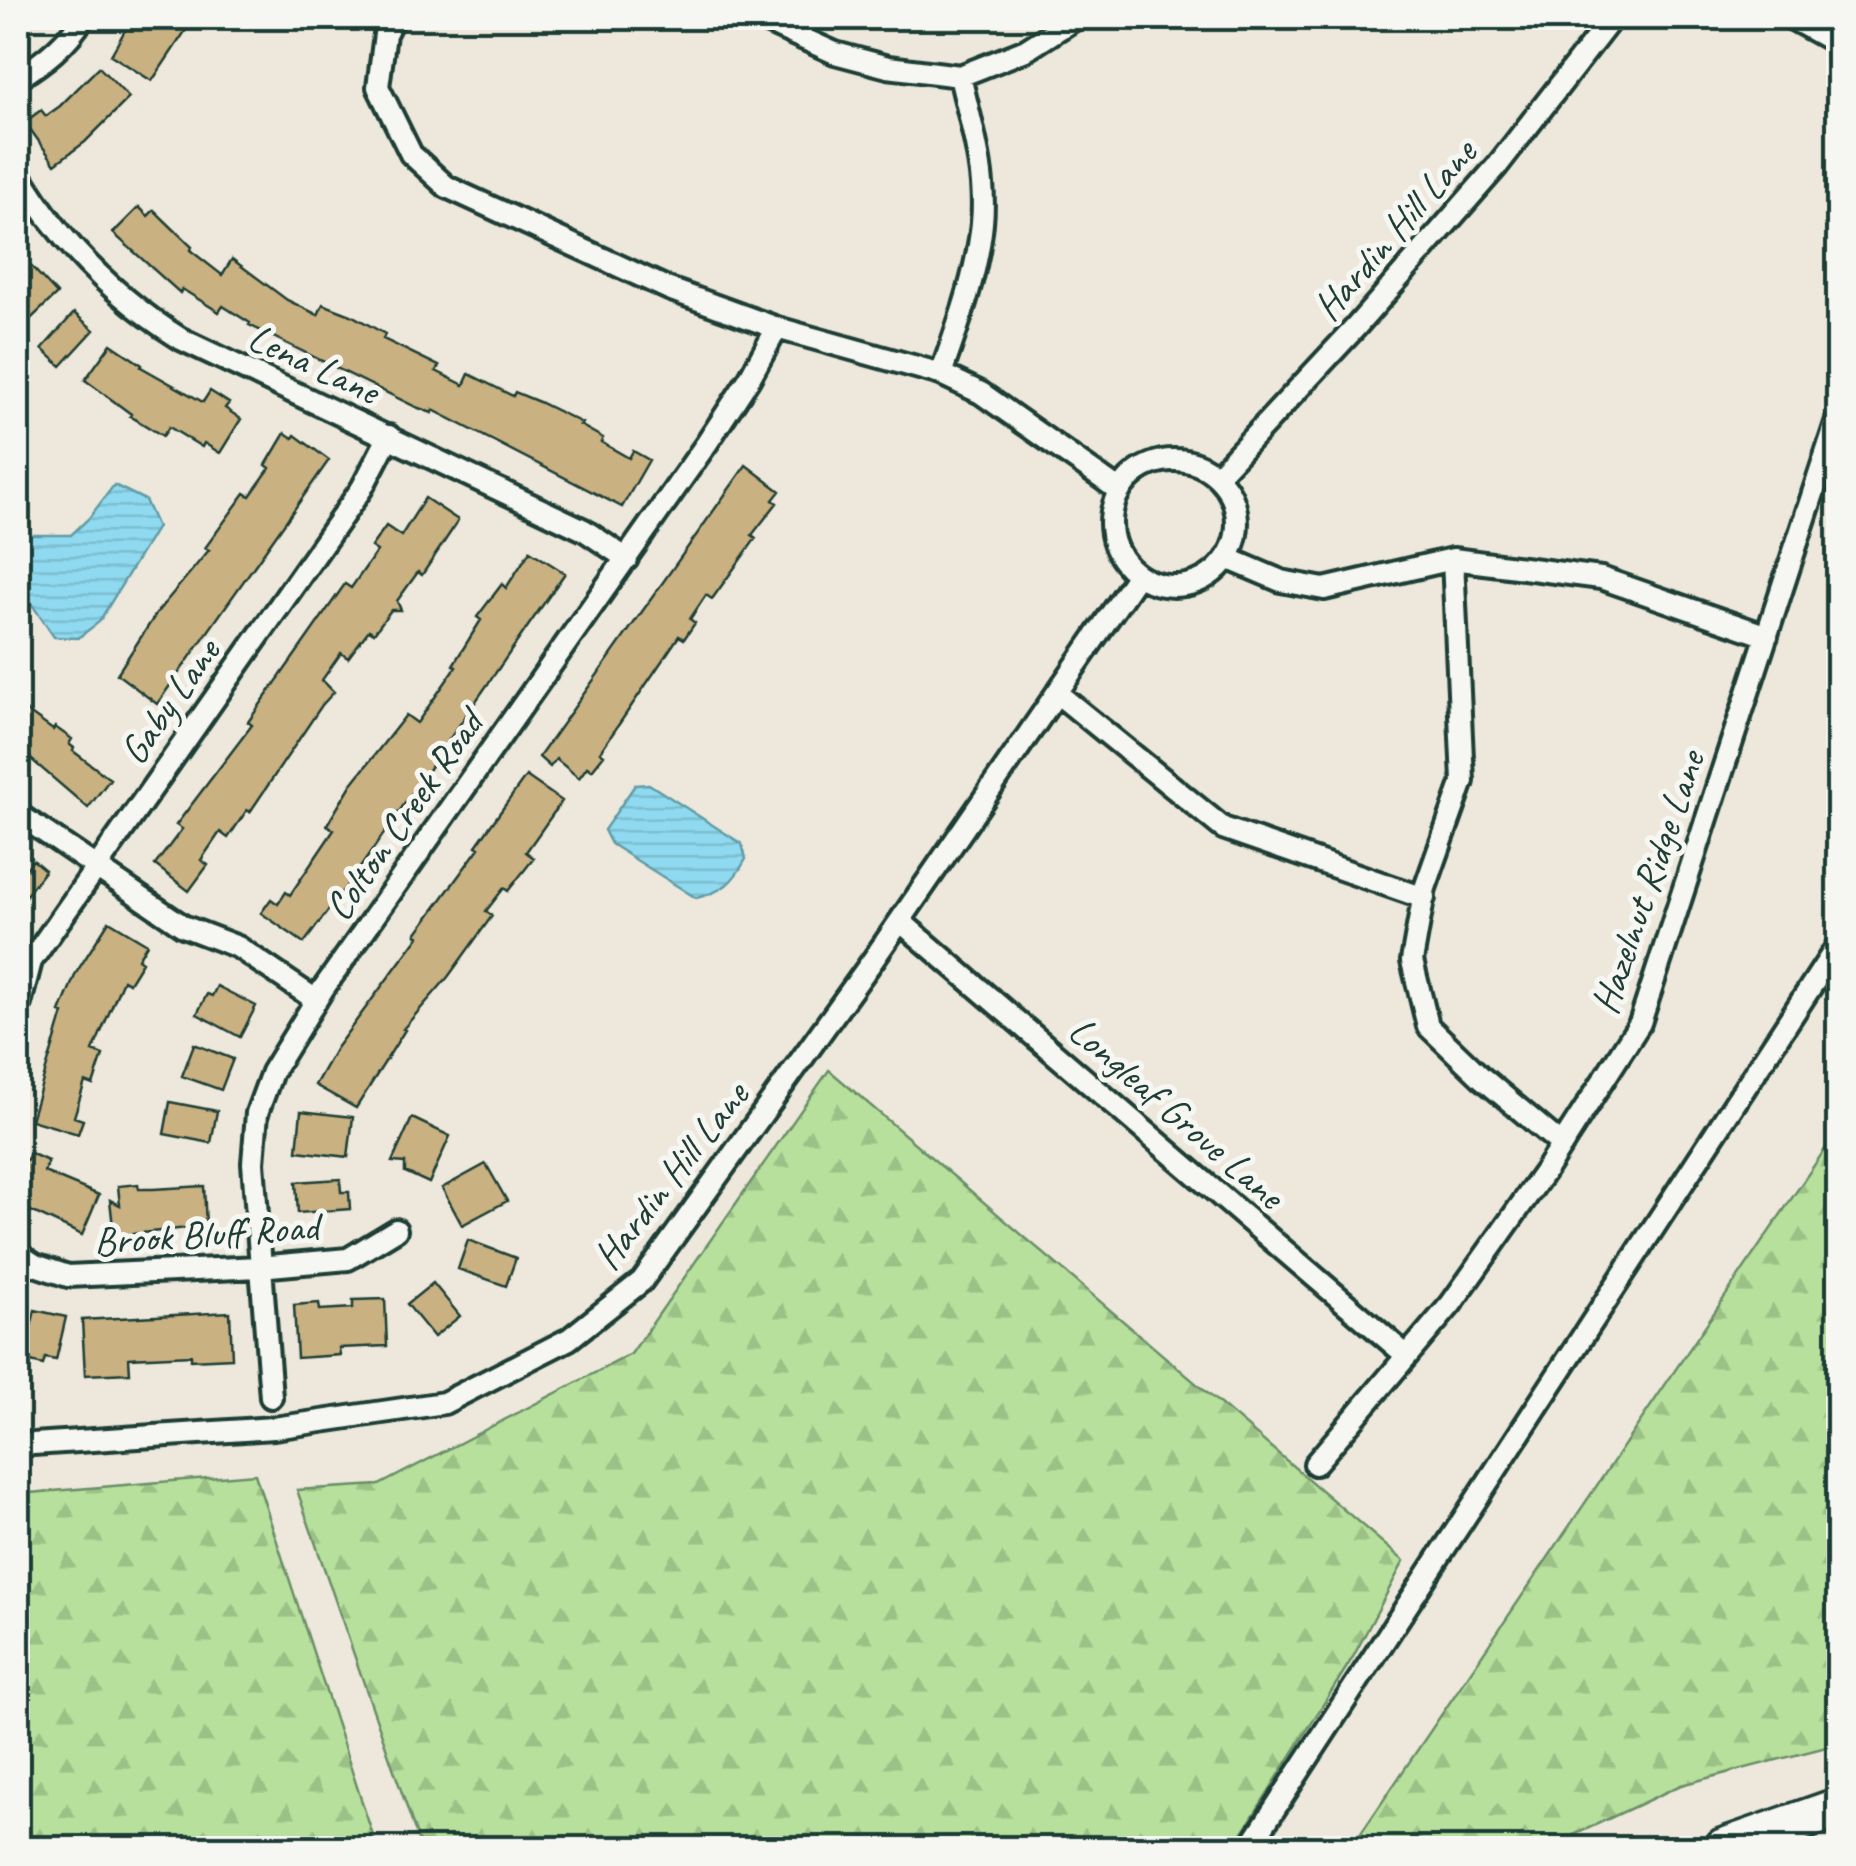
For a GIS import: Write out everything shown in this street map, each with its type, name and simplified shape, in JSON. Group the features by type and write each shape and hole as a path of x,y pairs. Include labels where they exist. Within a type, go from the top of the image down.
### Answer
{"highway":[{"path":"1724,1848 1838,1808"}],"street":[{"path":"18,78 45,61 83,18"},
{"path":"393,18 386,34 378,86 411,154 447,187 669,289 777,328 941,374 981,392 1120,491"},
{"path":"758,18 835,53 888,67 960,76 1026,50 1076,18"},
{"name":"Hardin Hill Lane","path":"1217,476 1356,328 1496,166 1612,18"},
{"path":"1792,18 1838,44"},
{"path":"941,374 971,285 982,221 980,158 960,76"},
{"name":"Lena Lane","path":"18,172 80,256 118,294 180,339 584,530 627,559"},
{"name":"Colton Creek Road","path":"271,1397 253,1164 257,1113 272,1072 316,1000 627,559 749,379 777,328"},
{"name":"Hazelnut Ridge Lane","path":"1316,1464 1452,1304 1562,1145 1640,1023 1838,417"},
{"name":"Gaby Lane","path":"18,1011 31,962 362,488 389,436"},
{"path":"1184,460 1217,476 1235,506 1234,542 1227,558 1213,573 1176,586 1156,584 1124,562 1111,527 1120,491 1132,476 1147,466 1184,460"},
{"path":"1227,558 1281,580 1324,589 1452,559 1602,578 1768,636"},
{"path":"1452,559 1463,782 1424,898 1412,960 1428,1026 1481,1078 1562,1145"},
{"name":"Hardin Hill Lane","path":"18,1445 274,1428 444,1403 569,1340 642,1282 900,921 1138,575"},
{"path":"1056,693 1224,828 1424,898"},
{"path":"18,814 182,926 238,948 316,1000"},
{"name":"Longleaf Grove Lane","path":"900,921 1408,1356"},
{"path":"1249,1848 1838,945"},
{"name":"Brook Bluff Road","path":"18,1254 68,1276 259,1267 348,1258 396,1230"}],"green space":[{"path":"829,1070 1404,1561 1353,1657 1233,1848 421,1848 297,1490 379,1485 631,1354"},
{"path":"1838,1130 1838,1744 1681,1785 1546,1848 1351,1848"},
{"path":"255,1474 377,1848 18,1848 18,1494"}],"water":[{"path":"114,485 145,500 157,527 99,622 78,638 54,637 27,597 18,595 18,535 71,535"},
{"path":"649,784 742,844 746,859 726,885 696,898 611,844 604,830 635,785"}],"building":[{"path":"132,18 194,18 152,81 111,55"},
{"path":"99,67 129,98 85,142 55,164 25,122 41,110 46,116 60,106"},
{"path":"139,207 148,216 154,210 192,247 190,250 222,275 232,259 287,300 318,315 323,304 351,315 385,334 383,339 439,366 436,371 464,385 469,374 513,396 515,392 582,423 603,438 601,442 629,458 633,451 649,460 622,507 433,410 432,413 416,407 249,325 223,306 219,312 182,289 180,293 113,233"},
{"path":"18,252 57,294 18,331"},
{"path":"74,313 94,330 61,366 42,349"},
{"path":"111,344 141,367 203,402 210,391 229,403 225,408 241,419 220,453 169,427 163,436 85,380"},
{"path":"285,433 293,438 295,435 329,460 157,704 117,674 158,611 209,550 205,548 245,493 250,496 270,468 266,465"},
{"path":"746,465 780,491 773,500 777,503 752,535 756,538 712,599 706,595 690,619 695,623 684,639 679,636 600,752 604,755 592,770 587,767 579,778 556,759 550,767 539,757"},
{"path":"425,498 458,520 456,524 422,575 418,572 397,601 401,610 391,610 374,633 369,630 348,658 341,653 322,680 334,692 250,812 247,810 228,838 220,832 201,860 208,865 189,891 155,865 182,829 176,825 252,725 248,722 345,584 351,588 377,551 371,547 386,526 401,536"},
{"path":"530,551 565,573 304,943 261,913 271,899 278,904 286,892 290,895 334,830 327,825 351,785 406,715 417,723 456,667 453,665 481,620 477,617 502,584 506,588"},
{"path":"18,705 72,739 69,744 73,751 110,779 88,808 18,748"},
{"path":"526,776 562,801 526,852 534,858 486,911 492,916 448,977 403,1029 356,1108 315,1085 336,1048 419,936 416,934"},
{"path":"33,860 45,870 18,906 18,864 25,870"},
{"path":"109,921 147,944 138,959 142,962 129,983 123,980 93,1051 103,1055 93,1085 85,1082 74,1117 83,1120 78,1134 31,1120 63,1013 60,1012 76,973"},
{"path":"217,986 256,1006 240,1037 197,1014 207,994 212,996"},
{"path":"194,1044 233,1059 221,1090 182,1076"},
{"path":"170,1102 217,1111 211,1143 164,1134"},
{"path":"301,1111 353,1117 348,1157 297,1151"},
{"path":"412,1118 450,1136 429,1183 405,1172 405,1163 392,1162"},
{"path":"30,1153 48,1161 44,1172 99,1195 82,1235 18,1205 18,1156 27,1160"},
{"path":"486,1164 507,1201 462,1225 442,1188"},
{"path":"340,1179 341,1192 349,1192 350,1209 298,1213 296,1182"},
{"path":"138,1184 139,1189 204,1186 206,1226 114,1236 110,1200 120,1205 118,1186"},
{"path":"468,1240 516,1258 506,1286 458,1269"},
{"path":"433,1283 460,1316 434,1337 407,1304"},
{"path":"385,1299 387,1346 339,1348 340,1355 297,1358 294,1305 319,1303 320,1310 353,1308 353,1300"},
{"path":"35,1310 66,1317 56,1360 45,1358 43,1365 23,1360"},
{"path":"230,1312 232,1358 129,1358 130,1373 85,1375 82,1320"}]}
